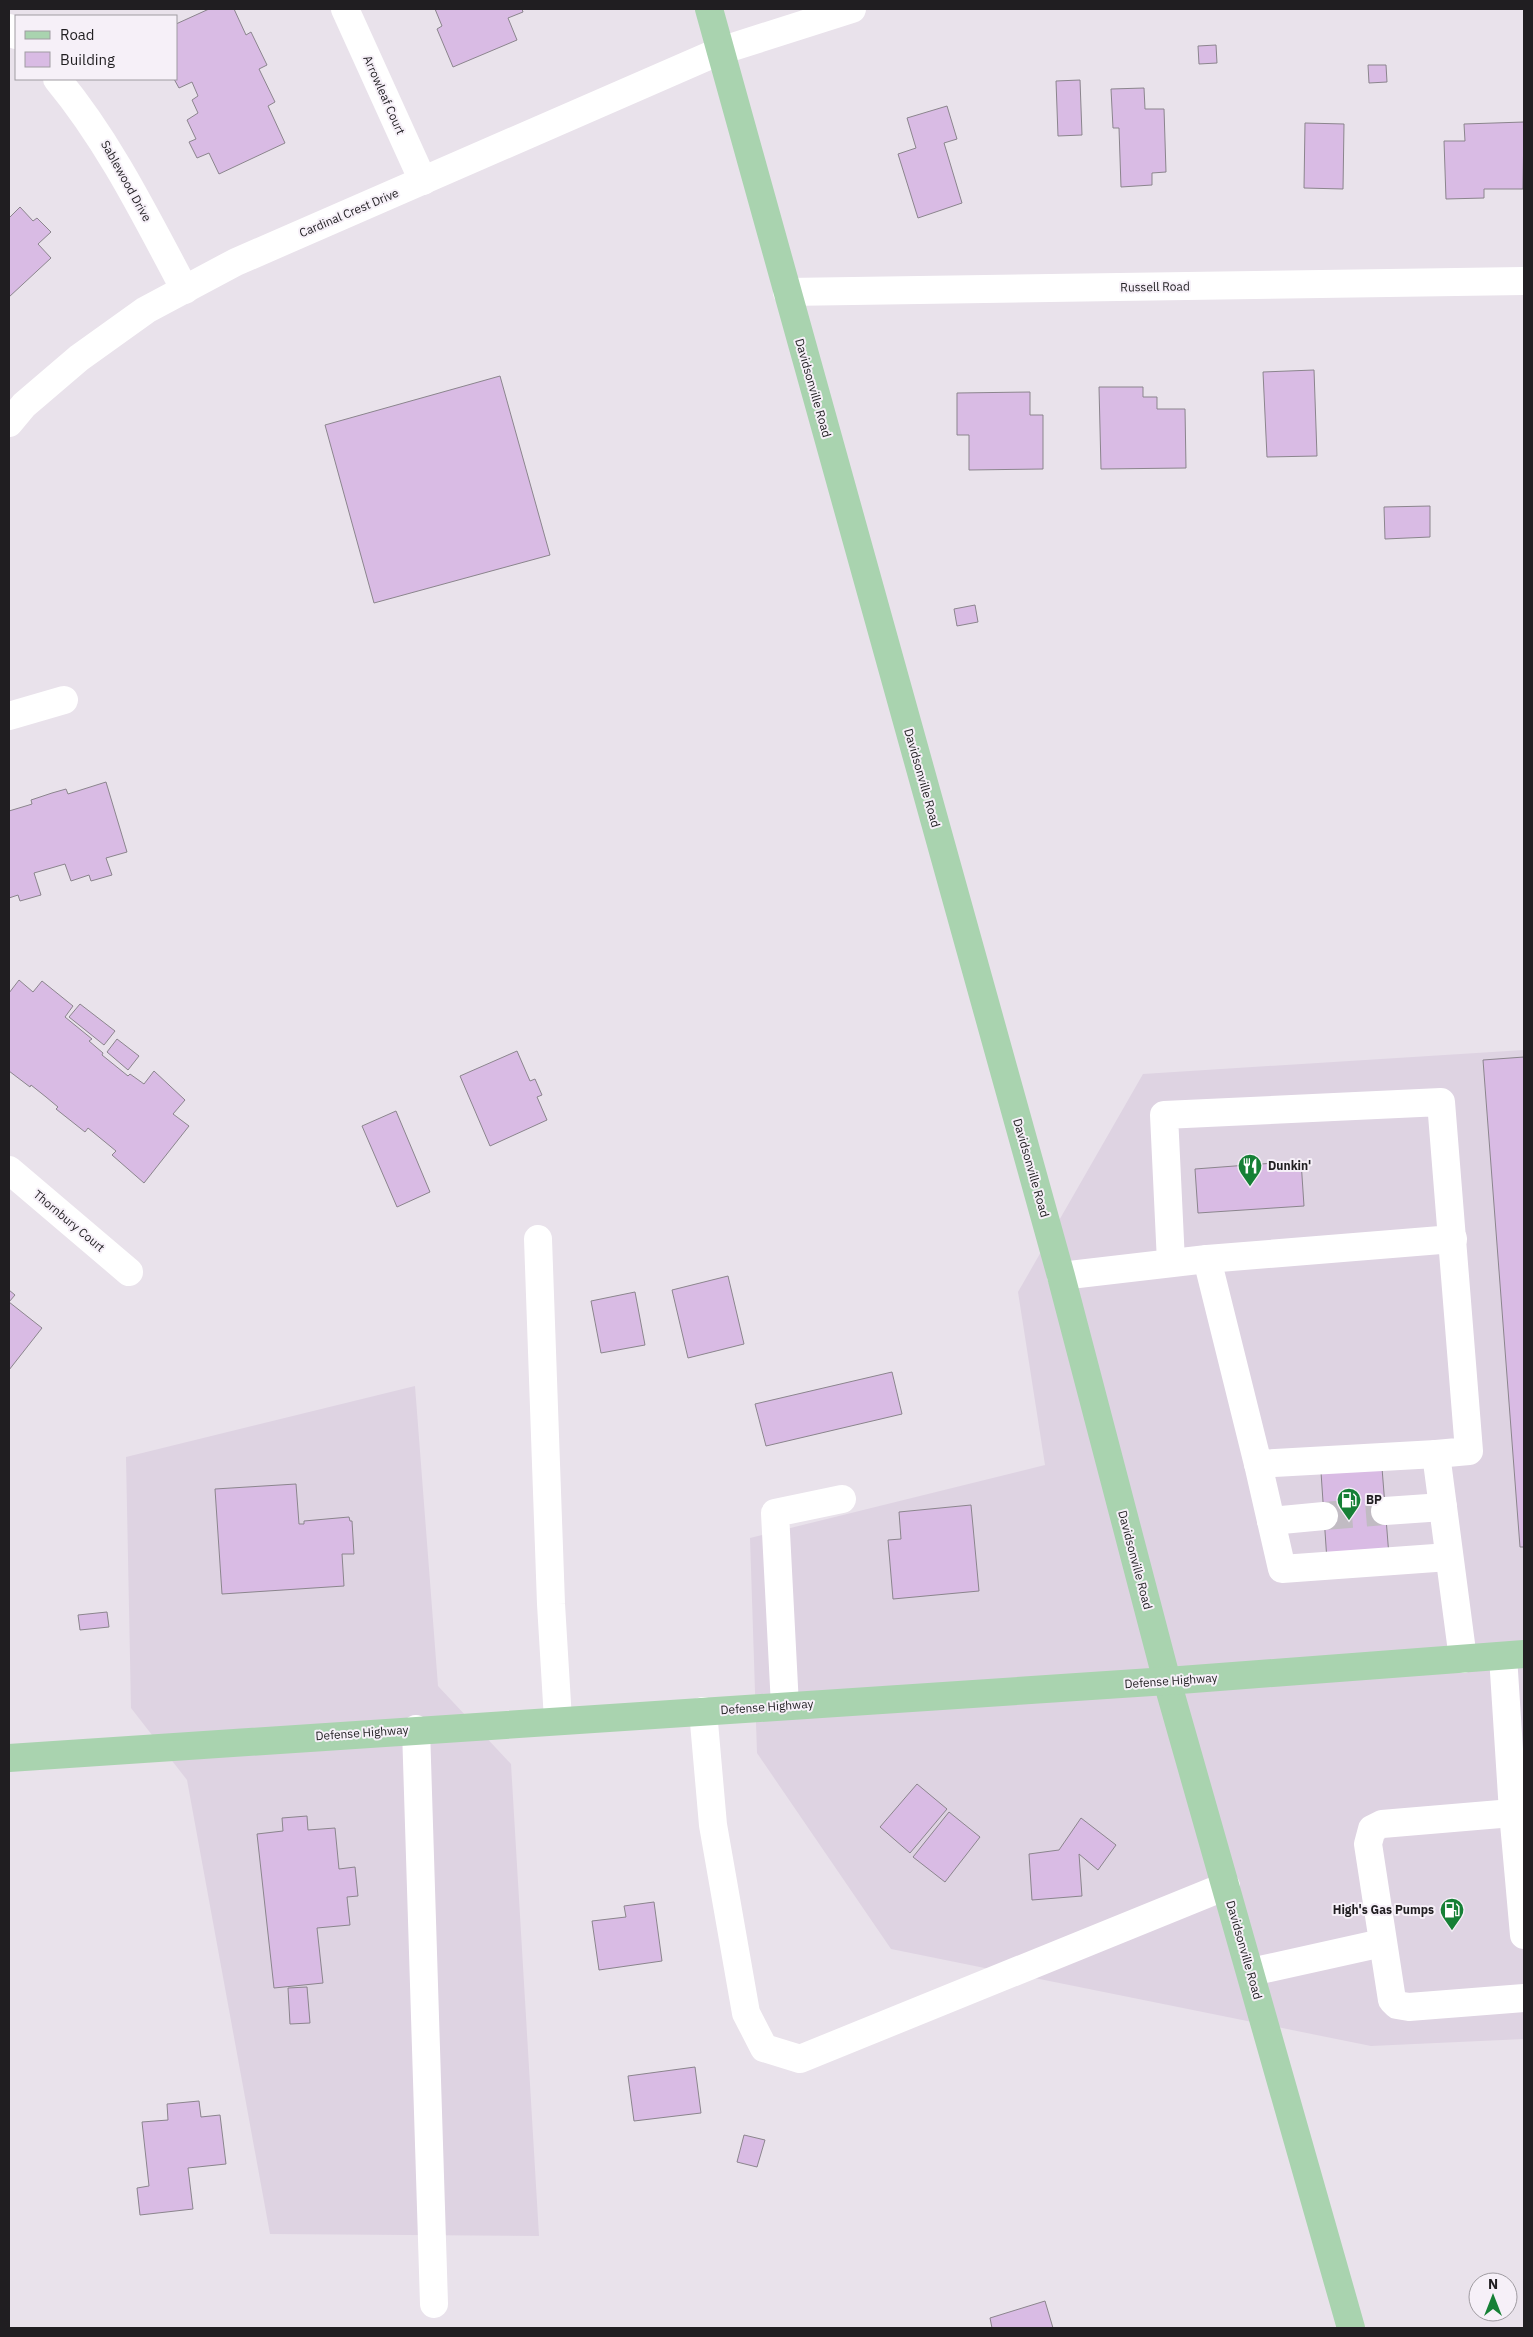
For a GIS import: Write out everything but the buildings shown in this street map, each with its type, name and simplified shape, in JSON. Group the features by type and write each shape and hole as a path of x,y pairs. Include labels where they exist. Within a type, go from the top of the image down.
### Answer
{"main road":[{"name":"Davidsonville Road","path":"709,9 1061,1276 1167,1681 1351,2328"},
{"name":"Defense Highway","path":"9,1758 416,1729 1167,1681 1514,1655"}],"street":[{"name":"Arrowleaf Court","path":"345,9 423,181"},
{"name":"Cardinal Crest Drive","path":"9,423 24,405 79,358 146,310 236,262 720,51 852,9"},
{"name":"Sablewood Drive","path":"58,80 82,108 113,155 185,290"},
{"name":"Russell Road","path":"787,292 1524,281"},
{"path":"9,716 64,700"},
{"path":"1171,1262 1164,1115 1441,1102 1469,1451 1258,1464"},
{"name":"Thornbury Court","path":"9,1170 129,1272"},
{"path":"538,1239 551,1604 558,1720"},
{"path":"1061,1276 1171,1262 1453,1239"},
{"path":"1207,1259 1282,1569 1449,1557"},
{"path":"1436,1454 1463,1659"},
{"path":"785,1706 775,1513 842,1499"},
{"path":"1386,1511 1443,1507"},
{"path":"1271,1521 1324,1516"},
{"path":"1514,1655 1524,1935"},
{"path":"703,1711 713,1825 746,2013 764,2048 800,2059 1226,1886"},
{"path":"416,1729 434,2304"},
{"path":"1519,1812 1382,1824 1372,1829 1368,1844 1392,2000 1397,2005 1409,2007 1524,1998"},
{"path":"1251,1972 1382,1943"}],"shaded area":[{"path":"1524,1050 1524,2039 1371,2046 891,1949 757,1753 750,1538 1045,1465 1018,1292 1143,1074"},
{"path":"415,1386 438,1686 511,1764 539,2236 270,2234 187,1780 131,1708 126,1457"}],"tunnel":[{"path":"1324,1516 1385,1511"}],"place":[{"name":"Dunkin'","path":"1250,1187"},
{"name":"BP","path":"1349,1521"},
{"name":"High's Gas Pumps","path":"1452,1931"}]}
